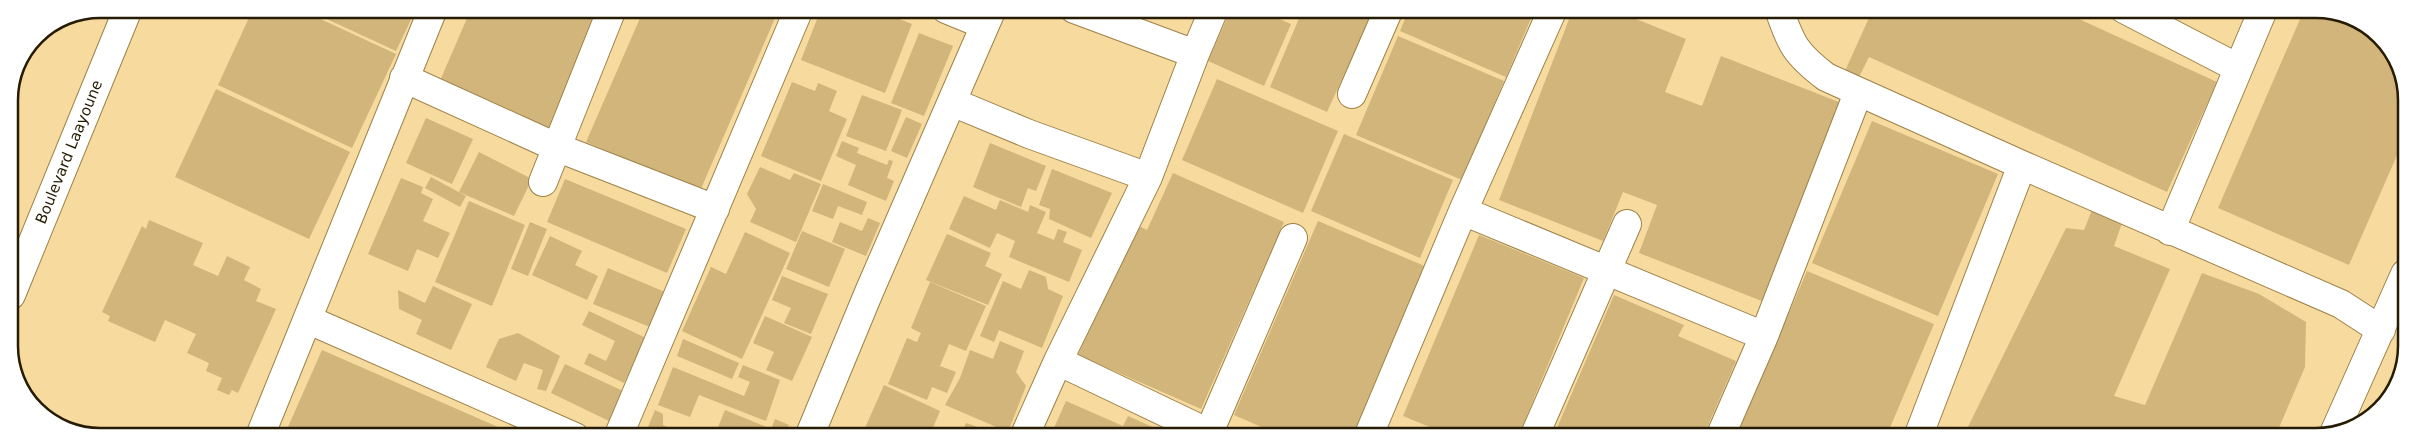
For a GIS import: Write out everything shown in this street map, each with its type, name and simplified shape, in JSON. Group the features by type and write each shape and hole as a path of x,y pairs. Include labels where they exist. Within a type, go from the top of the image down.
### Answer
{"street":[{"name":"Boulevard Laayoune","path":"18,279 124,18"},
{"path":"263,428 309,320 429,18"},
{"path":"543,182 608,18"},
{"path":"622,428 795,18"},
{"path":"813,428 869,292 988,18"},
{"path":"1098,18 1195,54"},
{"path":"1028,428 1058,361 1148,178 1210,18"},
{"path":"1352,94 1385,18"},
{"path":"1372,428 1549,18"},
{"path":"1782,18 1788,37 1804,60 1826,77 1858,93 2170,231 2341,304 2382,330"},
{"path":"2140,18 2238,68"},
{"path":"2170,231 2260,18"},
{"path":"404,78 556,147 715,210"},
{"path":"1724,428 1764,336 1858,93"},
{"path":"952,102 1030,134 1148,178"},
{"path":"1921,428 2022,165"},
{"path":"1464,211 1764,336"},
{"path":"1538,428 1627,224"},
{"path":"1214,428 1293,238"},
{"path":"2338,425 2398,291"},
{"path":"309,320 555,428"},
{"path":"1058,361 1195,428"}],"building":[{"path":"249,18 318,18 396,54 352,148 218,85"},
{"path":"324,18 412,18 396,51"},
{"path":"467,18 599,18 550,132 439,83"},
{"path":"640,18 775,18 700,191 586,142"},
{"path":"817,18 897,18 912,24 885,93 801,60"},
{"path":"1227,18 1277,18 1291,24 1264,86 1208,61"},
{"path":"1299,18 1370,18 1327,112 1270,87"},
{"path":"1405,18 1531,18 1506,77 1400,31"},
{"path":"1570,18 1634,18 1686,39 1665,92 1702,106 1721,56 1844,104 1767,303 1639,253 1657,205 1623,192 1603,241 1499,200"},
{"path":"1869,18 2077,18 2217,82 2167,192 1869,57 1859,77 1845,71"},
{"path":"2301,18 2326,18 2352,26 2365,34 2381,50 2391,68 2396,84 2398,100 2398,153 2349,265 2218,208"},
{"path":"919,33 953,46 924,116 891,103"},
{"path":"1398,36 1504,81 1462,180 1356,135"},
{"path":"1217,79 1338,131 1303,213 1182,160"},
{"path":"792,82 815,91 818,83 837,91 829,111 847,119 821,181 761,156"},
{"path":"216,89 350,152 309,239 175,177"},
{"path":"862,95 902,110 886,151 846,136"},
{"path":"906,117 922,124 907,158 891,151"},
{"path":"426,118 473,139 452,184 406,163"},
{"path":"1872,121 1998,174 1938,316 1812,263"},
{"path":"1344,134 1453,180 1420,258 1311,211"},
{"path":"842,141 859,148 857,153 887,165 889,160 893,161 887,178 894,181 886,201 848,185 856,165 836,156"},
{"path":"990,143 1046,166 1036,191 1028,188 1021,207 973,187"},
{"path":"479,152 532,179 514,216 459,192"},
{"path":"760,167 790,180 794,173 821,184 796,242 750,222 756,209 747,194"},
{"path":"1052,169 1112,193 1091,238 1049,219 1050,209 1039,205"},
{"path":"1173,173 1284,222 1201,409 1078,355 1135,224 1147,230"},
{"path":"431,177 466,196 460,207 425,188"},
{"path":"401,178 423,187 421,193 433,199 423,221 450,233 438,258 417,249 408,271 368,254"},
{"path":"565,179 686,229 667,273 547,222"},
{"path":"823,184 867,202 862,215 838,206 833,219 812,211"},
{"path":"964,196 996,210 1000,200 1028,212 1030,205 1046,212 1037,233 1054,240 1058,229 1067,232 1063,242 1082,250 1069,282 1009,257 1015,241 997,233 990,248 949,229"},
{"path":"469,201 525,225 492,306 435,282"},
{"path":"2092,210 2122,223 2114,246 2170,269 2114,396 2145,405 2202,273 2259,294 2306,322 2305,367 2279,428 1967,428 2066,228 2084,230"},
{"path":"868,218 880,223 866,256 832,242 840,222 862,231"},
{"path":"149,220 203,243 193,265 218,276 227,256 250,267 244,280 261,289 256,301 276,309 238,393 232,390 229,395 217,390 222,378 206,371 209,363 187,353 196,334 165,320 155,342 108,321 110,316 102,312 142,226 146,229"},
{"path":"1318,221 1427,267 1358,428 1264,428 1234,415"},
{"path":"530,222 547,229 528,276 511,269"},
{"path":"802,231 845,249 829,287 786,269"},
{"path":"745,232 790,253 742,359 682,331 711,267 726,274"},
{"path":"947,234 991,253 985,266 1002,274 988,305 926,280"},
{"path":"1479,235 1584,278 1522,428 1432,428 1403,416"},
{"path":"550,236 582,251 575,265 598,276 587,300 532,275"},
{"path":"608,268 665,292 650,327 593,304"},
{"path":"1029,270 1046,277 1048,289 1063,296 1042,348 999,330 994,342 980,336 1003,281 1021,289"},
{"path":"1807,271 1934,324 1890,428 1740,428"},
{"path":"782,276 828,294 811,334 784,323 791,308 772,300"},
{"path":"930,282 986,306 966,351 949,344 940,366 956,372 947,393 932,387 927,400 888,384 907,338 917,342 921,333 911,328"},
{"path":"433,286 472,304 451,350 416,334 422,320 399,309 398,290 425,303"},
{"path":"1614,295 1684,325 1678,336 1736,361 1707,428 1557,428"},
{"path":"589,311 646,338 624,383 584,364 589,353 606,361 615,341 582,325"},
{"path":"765,316 812,337 792,381 766,370 774,352 753,343"},
{"path":"518,333 560,356 546,391 537,389 543,370 524,363 516,381 486,367 499,339"},
{"path":"683,339 739,363 732,379 677,356"},
{"path":"1000,341 1024,351 1016,372 1026,386 1010,428 999,428 945,405 960,378 970,350 993,359"},
{"path":"322,350 500,428 288,428"},
{"path":"565,364 623,391 609,421 551,393"},
{"path":"743,365 780,380 766,421 699,395 690,417 658,405 673,367 744,396 750,382 738,377"},
{"path":"884,385 940,411 933,428 865,428"},
{"path":"1066,401 1123,426 1128,416 1155,428 1054,428"},
{"path":"655,410 663,414 663,425 670,428 648,428"},
{"path":"725,410 769,428 718,428"},
{"path":"775,419 789,425 788,428 771,428"},
{"path":"966,423 981,428 964,428"}]}
